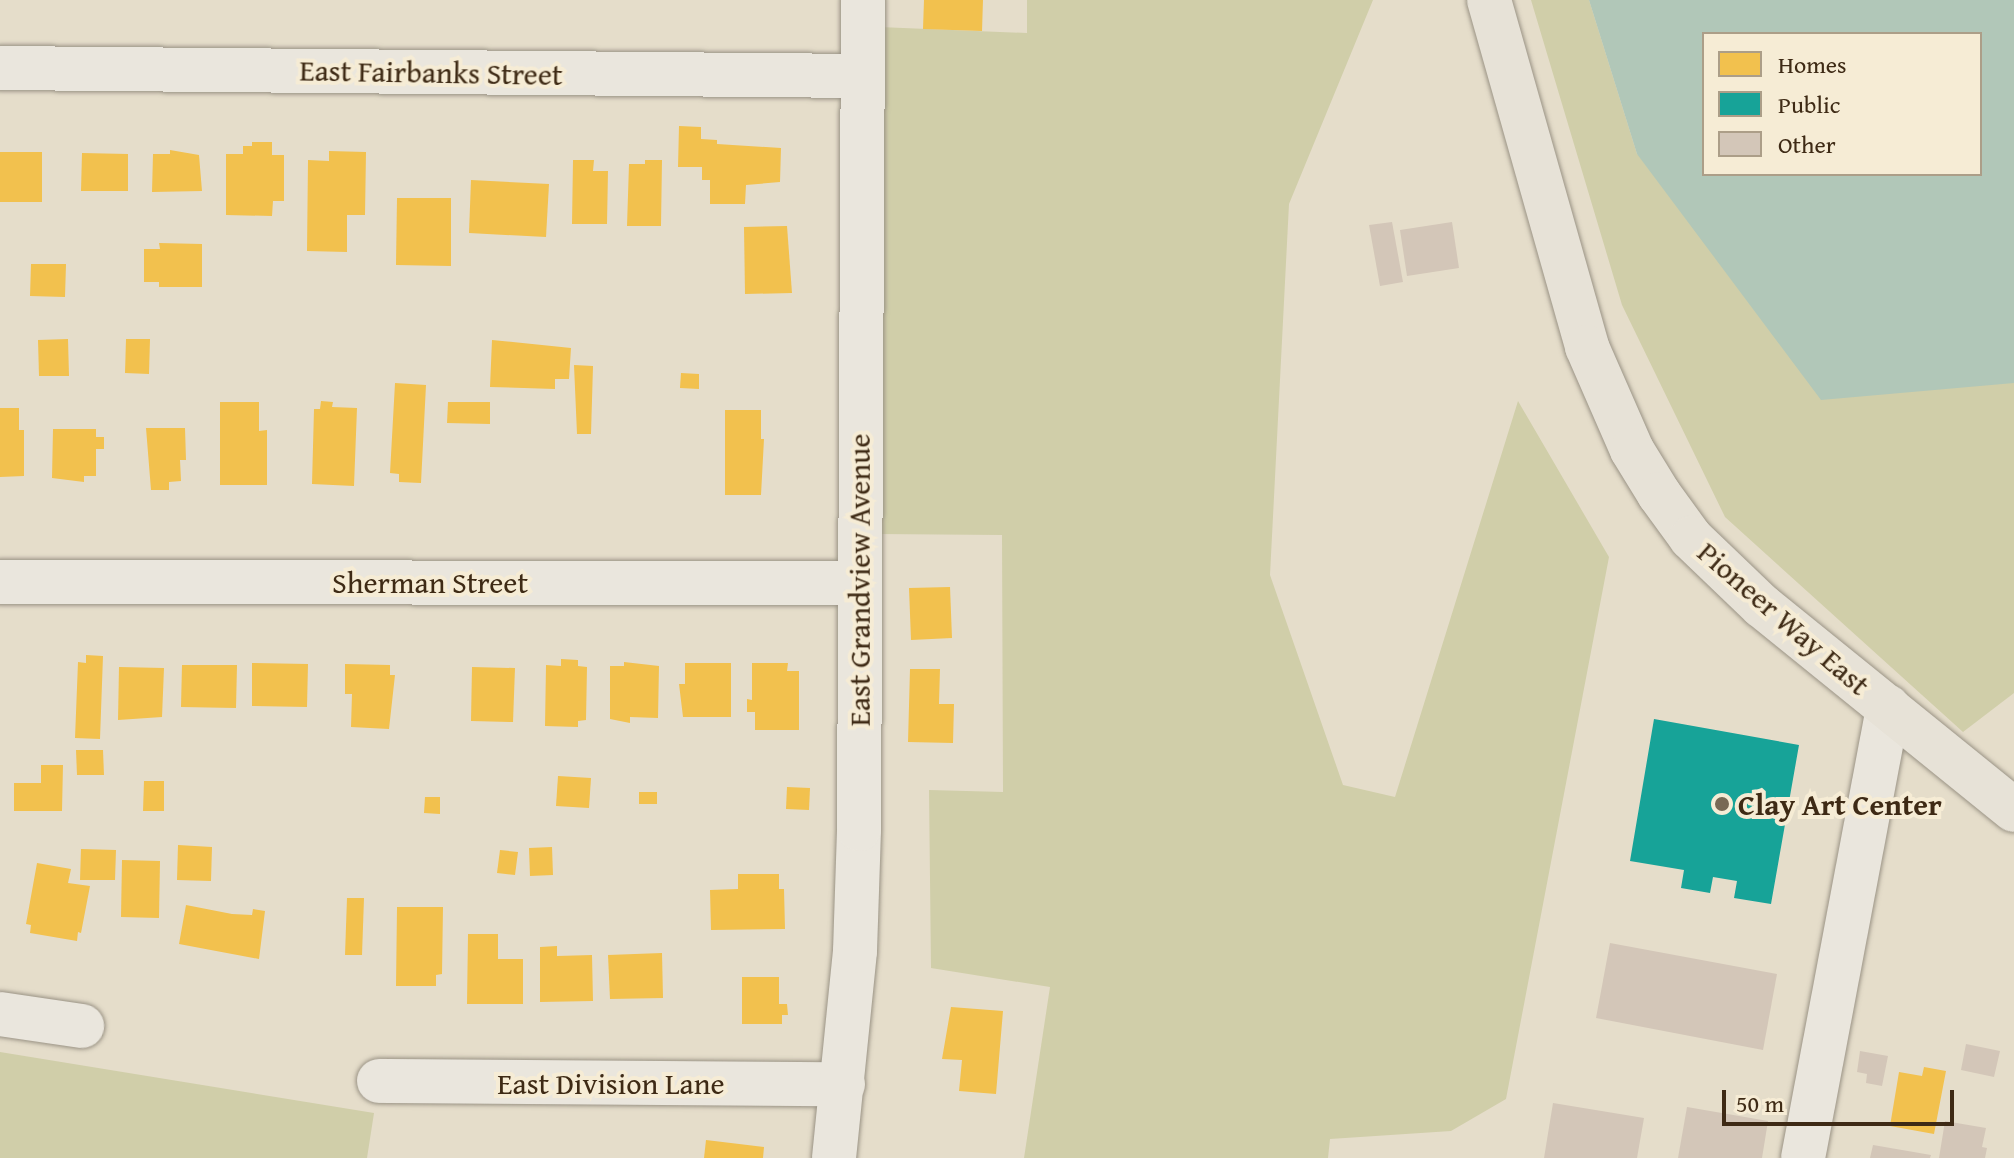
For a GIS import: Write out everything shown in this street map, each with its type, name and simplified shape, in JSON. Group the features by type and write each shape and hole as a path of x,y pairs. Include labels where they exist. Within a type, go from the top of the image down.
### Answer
{"main road":[{"name":"Pioneer Way East","path":"1489,0 1587,347 1632,450 1691,538 1762,606 2014,810"}],"street":[{"name":"East Grandview Avenue","path":"834,1158 855,951 863,0"},
{"path":"1467,0 1506,63"},
{"name":"East Fairbanks Street","path":"0,68 862,76"},
{"name":"Sherman Street","path":"0,582 859,583"},
{"path":"1803,1158 1888,707"},
{"path":"0,1014 82,1026"},
{"name":"East Division Lane","path":"379,1081 843,1084"}],"shaded area":[{"path":"1027,0 1373,0 1289,204 1270,575 1343,785 1395,797 1518,401 1609,557 1506,1099 1451,1131 1330,1139 1328,1158 1024,1158 1050,987 931,968 929,790 1003,792 1002,535 877,534 879,27 1027,33"},
{"path":"1531,0 1589,0 1637,154 2014,383 2014,693 1963,732 1725,517 1622,305"},
{"path":"1589,0 2014,0 2014,383 1821,400 1637,154"},
{"path":"0,1052 374,1113 367,1158 0,1158"}],"building: Homes":[{"path":"924,0 983,0 982,31 923,29"},
{"path":"679,126 701,127 701,139 717,140 717,144 781,148 780,182 746,185 745,204 710,204 710,180 702,180 702,167 678,167"},
{"path":"252,142 272,142 272,155 284,155 284,201 273,201 272,216 226,215 226,154 243,154 243,146 252,146"},
{"path":"170,150 199,155 202,191 152,192 153,154 170,154"},
{"path":"329,151 366,152 365,215 347,215 347,252 307,251 308,160 329,161"},
{"path":"0,152 42,152 42,202 0,202"},
{"path":"82,153 128,154 128,191 81,191"},
{"path":"573,160 594,160 593,171 608,171 607,224 572,224"},
{"path":"645,160 662,160 661,226 627,226 629,164 645,164"},
{"path":"471,180 549,184 546,237 469,233"},
{"path":"397,198 451,198 451,266 396,265"},
{"path":"787,226 792,293 745,294 744,227"},
{"path":"159,243 202,244 202,287 159,287 159,282 144,282 144,249 160,249"},
{"path":"31,264 66,264 65,297 30,296"},
{"path":"68,339 69,376 39,376 38,340"},
{"path":"126,339 150,339 149,374 125,373"},
{"path":"492,340 571,348 569,379 555,379 555,389 490,387"},
{"path":"574,365 593,366 591,434 577,434"},
{"path":"681,373 699,374 699,389 680,388"},
{"path":"395,383 426,385 421,483 399,482 399,474 390,473"},
{"path":"321,401 333,402 332,407 357,408 354,486 312,484 314,409 320,409"},
{"path":"220,402 259,402 259,431 267,430 267,485 220,485"},
{"path":"448,402 490,402 490,424 447,423"},
{"path":"0,408 19,408 19,430 24,430 24,476 0,477"},
{"path":"725,410 761,410 761,439 764,439 761,495 725,495"},
{"path":"146,428 185,428 186,460 180,460 181,481 169,482 169,490 151,490"},
{"path":"53,429 96,429 96,437 104,437 104,449 96,449 96,476 84,476 84,482 52,478"},
{"path":"950,587 952,638 911,640 909,588"},
{"path":"86,655 103,656 100,739 75,738 78,662 86,663"},
{"path":"561,659 578,660 578,666 587,667 586,720 578,721 578,727 545,726 546,665 561,666"},
{"path":"624,662 659,666 658,718 630,717 630,723 610,719 610,666 624,666"},
{"path":"252,663 308,664 307,707 252,706"},
{"path":"685,663 731,663 731,717 683,717 679,684 685,684"},
{"path":"752,663 788,663 787,671 799,671 799,730 755,730 755,712 747,712 747,699 752,700"},
{"path":"345,664 390,665 390,675 395,675 389,729 351,727 352,694 345,694"},
{"path":"182,665 237,665 236,708 181,707"},
{"path":"119,667 164,668 162,717 118,720"},
{"path":"472,667 515,668 513,722 471,721"},
{"path":"910,669 940,669 939,704 954,704 953,743 908,742"},
{"path":"76,750 103,750 104,775 77,775"},
{"path":"41,765 63,765 62,811 14,811 14,783 41,783"},
{"path":"558,776 591,778 589,808 556,806"},
{"path":"144,781 164,781 164,811 143,811"},
{"path":"787,787 810,788 809,810 786,809"},
{"path":"639,792 657,792 657,804 639,804"},
{"path":"425,797 440,797 440,814 424,813"},
{"path":"178,845 212,847 211,881 177,880"},
{"path":"552,847 553,875 530,876 529,848"},
{"path":"81,849 116,850 115,880 80,880"},
{"path":"500,850 518,852 515,875 497,873"},
{"path":"122,860 160,861 159,918 121,917"},
{"path":"37,863 71,869 68,883 90,886 77,941 30,933 31,925 26,924"},
{"path":"738,874 779,874 779,889 784,889 785,929 711,930 710,890 738,889"},
{"path":"347,898 364,898 362,955 345,955"},
{"path":"186,905 232,914 252,915 253,909 265,911 259,959 179,944"},
{"path":"397,907 443,907 442,974 436,975 436,986 396,986"},
{"path":"468,934 498,934 498,959 523,959 523,1004 467,1004"},
{"path":"557,946 557,956 592,955 593,1001 540,1002 540,947"},
{"path":"662,953 663,998 610,999 608,955"},
{"path":"742,977 779,977 779,1004 787,1004 788,1015 782,1015 782,1024 742,1024"},
{"path":"951,1007 1003,1011 996,1094 959,1091 962,1060 942,1059"},
{"path":"1924,1067 1946,1071 1934,1134 1890,1126 1899,1072 1922,1076"},
{"path":"706,1140 764,1147 763,1158 704,1158"}],"building: Public":[{"path":"1654,719 1799,745 1771,904 1734,898 1737,881 1713,877 1710,893 1681,888 1684,870 1630,861"}],"building: Other":[{"path":"1392,222 1403,282 1380,286 1369,225"},
{"path":"1452,222 1459,268 1407,276 1400,230"},
{"path":"1610,943 1777,974 1763,1050 1596,1018"},
{"path":"1966,1044 2000,1051 1994,1077 1961,1070"},
{"path":"1860,1051 1888,1056 1882,1086 1866,1083 1867,1074 1857,1072"},
{"path":"1553,1103 1644,1118 1637,1158 1544,1158"},
{"path":"1687,1107 1768,1121 1762,1158 1678,1158"},
{"path":"1945,1121 1986,1128 1982,1147 1987,1148 1985,1158 1939,1158"},
{"path":"1873,1145 1931,1155 1930,1158 1870,1158"}],"place":[{"name":"Clay Art Center","path":"1722,804"}]}
